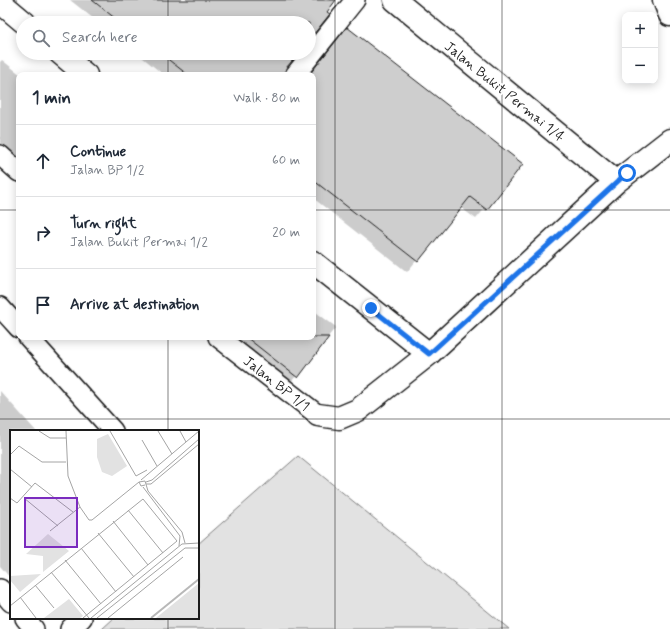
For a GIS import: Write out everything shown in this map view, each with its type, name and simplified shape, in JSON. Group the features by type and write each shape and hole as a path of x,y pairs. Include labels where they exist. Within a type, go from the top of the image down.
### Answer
{"street":[{"name":"Jalan Bukit Permai 1/4","path":"395,0 616,182"},
{"path":"664,0 670,15"},
{"path":"0,2 17,16"},
{"path":"68,60 82,72"},
{"path":"318,414 339,418 358,410 429,354 616,182 670,140"},
{"path":"316,264 429,354"}],"lane":[{"path":"316,49 355,0"},
{"path":"297,72 307,60"},
{"path":"0,155 16,169"},
{"path":"0,307 16,325"},
{"path":"31,340 112,430"},
{"name":"Jalan BP 1/1","path":"222,340 318,414"},
{"path":"0,589 10,601"},
{"path":"26,619 34,629"},
{"path":"70,629 81,619"}],"shaded area":[{"path":"298,456 509,629 102,629 113,619 199,619 199,543"}],"building":[{"path":"92,0 336,0 327,12 330,14 316,31 316,16 112,16"},
{"path":"347,27 523,164 487,210 470,197 418,262 316,182 316,72 311,72"},
{"path":"169,60 293,60 286,68 285,72 184,72"},
{"path":"316,337 329,337 298,378 250,340 316,340"}],"route":[{"path":"371,308 429,354 627,173"}]}
